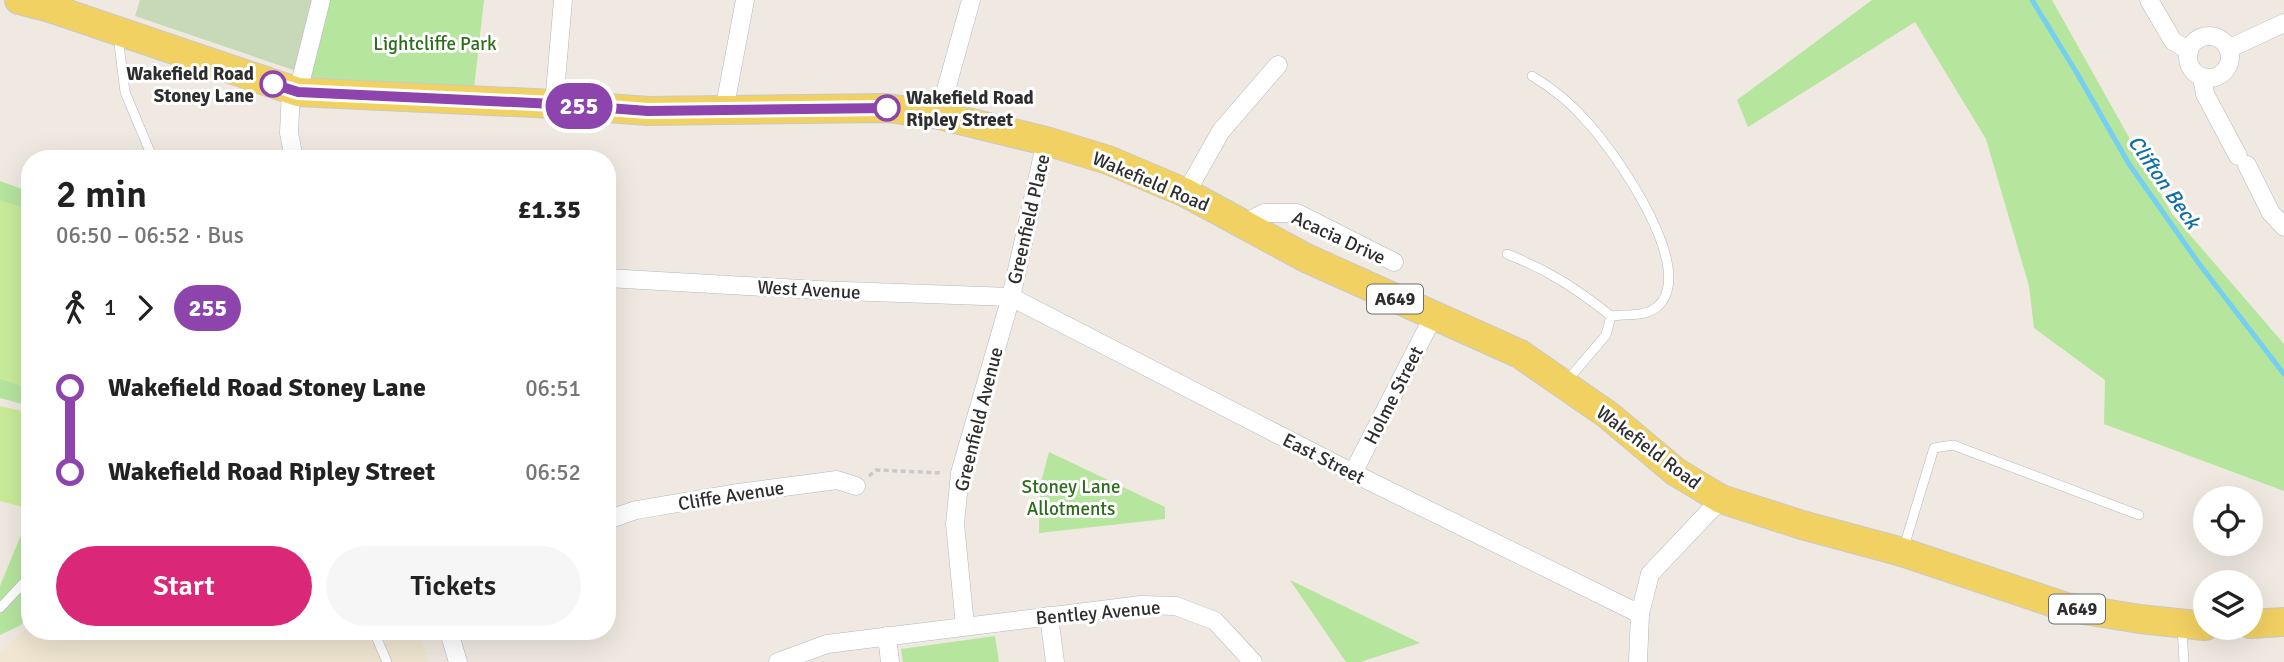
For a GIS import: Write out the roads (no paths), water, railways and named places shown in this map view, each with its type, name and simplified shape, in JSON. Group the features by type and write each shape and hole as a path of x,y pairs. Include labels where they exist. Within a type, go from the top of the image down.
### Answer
{"main road":[{"name":"Wakefield Road","path":"19,0 294,91 648,111 887,108 939,116 1046,141 1108,160 1186,193 1306,258 1520,354 1608,415 1676,472 1721,499 1802,525 1902,552 2066,607 2193,625"},
{"path":"2263,623 2284,622"}],"street":[{"path":"292,150 289,133 294,91 321,0"},
{"path":"554,104 563,0"},
{"path":"724,111 745,0"},
{"path":"939,116 971,0"},
{"path":"2149,0 2173,41 2189,51"},
{"path":"2228,49 2284,23"},
{"path":"2208,37 2220,40 2228,49 2229,62 2226,69 2216,77 2202,77 2196,75 2189,64 2189,51 2196,41 2208,37"},
{"path":"1186,193 1221,131 1278,65"},
{"path":"2202,77 2204,94 2272,213 2284,227"},
{"name":"Greenfield Place","path":"1011,297 1046,141"},
{"name":"Acacia Drive","path":"1245,223 1264,213 1297,213 1394,262"},
{"name":"West Avenue","path":"616,279 1011,297"},
{"name":"Greenfield Avenue","path":"965,626 955,524 960,473 1011,297"},
{"name":"East Street","path":"1011,297 1353,473 1640,614"},
{"name":"Holme Street","path":"1353,473 1433,317"},
{"name":"Cliffe Avenue","path":"616,517 636,510 731,494 837,480 856,485"},
{"path":"1638,662 1640,614 1650,573 1721,499"},
{"name":"Bentley Avenue","path":"778,662 827,644 1141,605 1176,606 1215,621 1253,662"},
{"path":"1049,616 1055,662"},
{"path":"887,636 890,662"},
{"path":"451,640 458,662"}],"lane":[{"path":"118,31 125,92 149,150"},
{"path":"1507,254 1538,266 1574,287 1611,316 1644,313 1660,303 1667,288 1667,259 1664,247 1643,200 1591,126 1563,97 1532,76"},
{"path":"1564,384 1606,335 1611,316"},
{"path":"1902,552 1934,448 1953,445 2139,515"},
{"path":"0,608 21,586"},
{"path":"2184,662 2193,625"},
{"path":"377,640 387,662"}],"waterway":[{"name":"Clifton Beck","path":"2032,0 2129,164 2200,265 2284,374"}],"place":[{"name":"Wakefield Road Stoney Lane","path":"273,84"},
{"name":"Wakefield Road Ripley Street","path":"887,108"}],"park label":[{"name":"Lightcliffe Park","path":"435,43"},
{"name":"Stoney Lane Allotments","path":"1071,497"}]}
